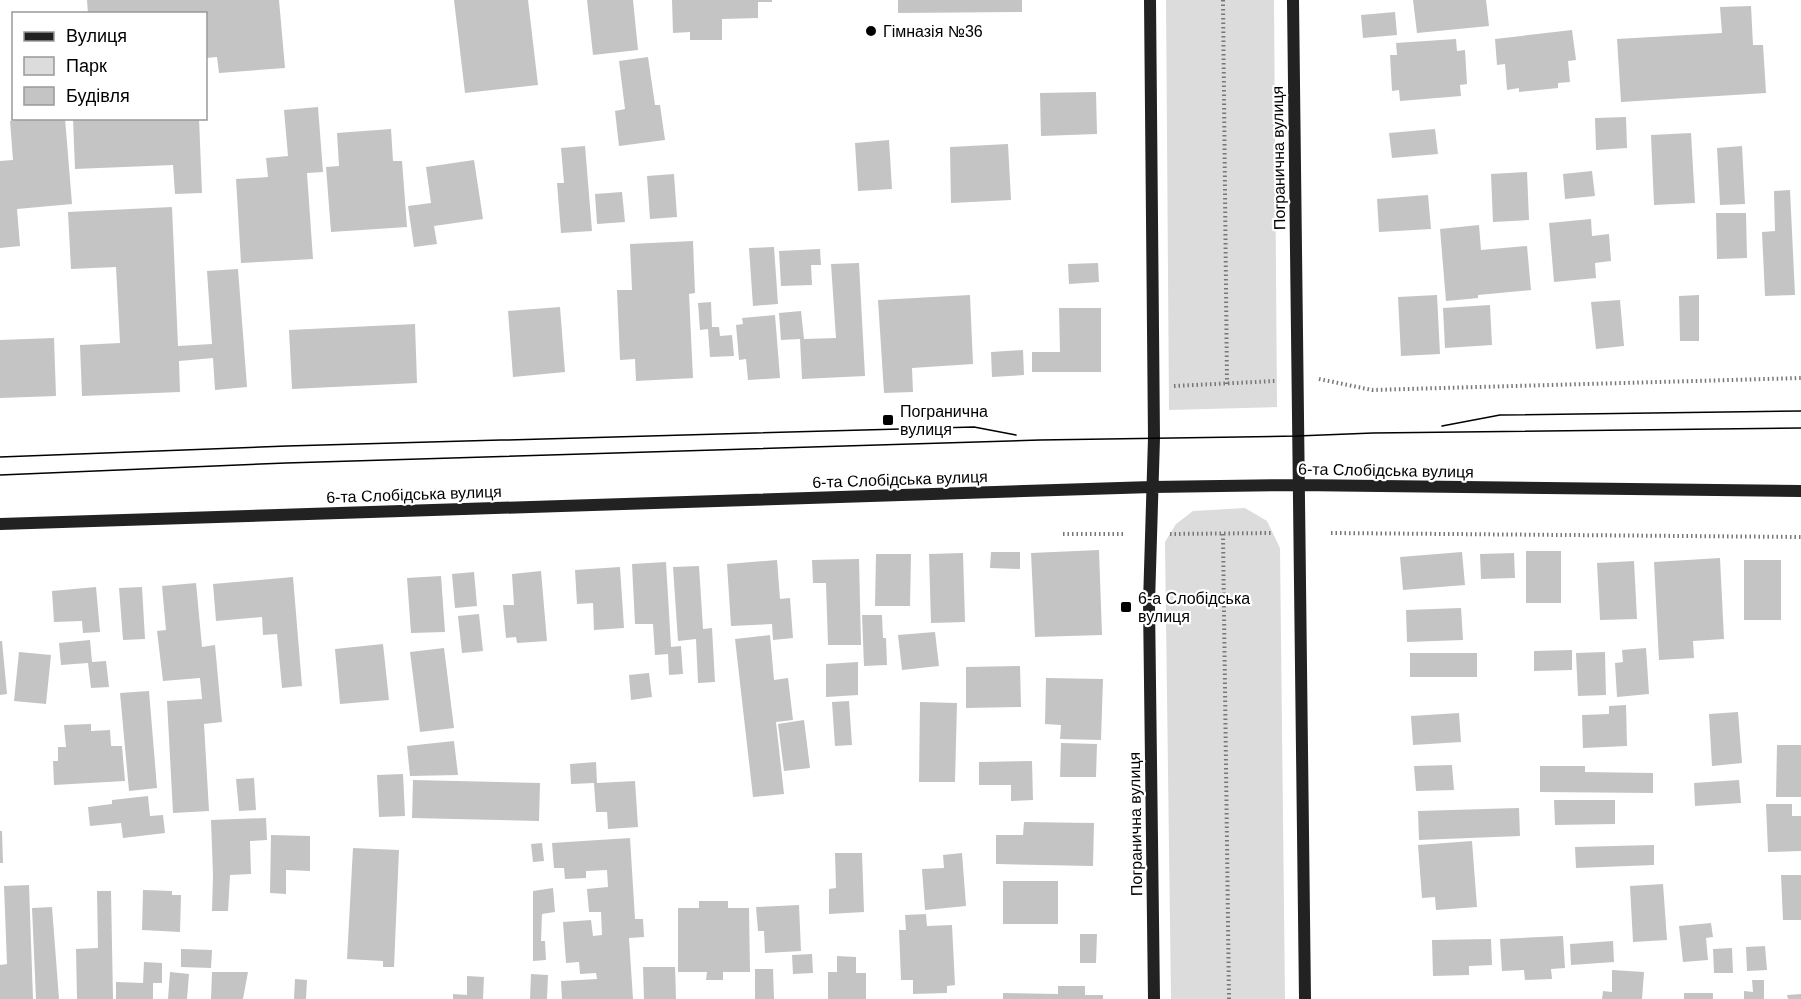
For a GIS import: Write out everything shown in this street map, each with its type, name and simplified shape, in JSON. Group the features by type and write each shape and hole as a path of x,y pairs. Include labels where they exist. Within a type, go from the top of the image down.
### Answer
{"main road":[{"name":"Погранична вулиця","path":"1150,0 1154,438 1149,603 1154,999"},
{"name":"Погранична вулиця","path":"1293,0 1305,999"},
{"name":"6-та Слобідська вулиця","path":"0,524 1152,487 1298,485 1801,491"}],"path":[{"path":"1223,0 1227,384"},
{"path":"1320,380 1372,390 1801,378"},
{"path":"1170,386 1275,381"},
{"path":"1170,534 1271,533"},
{"path":"1331,533 1801,537"},
{"path":"1063,534 1123,534"},
{"path":"1224,534 1229,999"}],"green space":[{"path":"1166,0 1274,0 1277,407 1169,410"},
{"path":"1245,508 1267,521 1280,548 1285,999 1171,999 1165,542 1176,524 1193,511"}],"building":[{"path":"87,0 279,0 285,68 219,73 217,57 207,58 207,12 88,12"},
{"path":"454,0 528,0 538,85 465,93"},
{"path":"587,0 633,0 638,50 593,55"},
{"path":"672,0 772,0 772,2 758,2 758,18 722,19 722,40 690,40 690,32 673,33"},
{"path":"898,0 1022,0 1022,12 898,13"},
{"path":"1413,0 1486,0 1489,26 1417,33"},
{"path":"1751,6 1753,45 1763,45 1766,93 1621,102 1617,39 1722,33 1720,7"},
{"path":"1395,12 1397,35 1363,38 1361,15"},
{"path":"1572,30 1576,60 1568,61 1570,82 1558,83 1558,88 1519,92 1519,88 1507,90 1505,64 1497,65 1495,39"},
{"path":"1456,39 1457,51 1465,50 1467,84 1460,85 1461,96 1400,101 1399,90 1392,91 1390,55 1397,55 1396,43"},
{"path":"648,57 655,105 660,105 665,140 619,146 615,111 625,109 619,61"},
{"path":"1096,92 1097,134 1041,136 1040,93"},
{"path":"318,107 323,172 307,173 313,259 241,263 236,179 268,177 266,158 288,156 284,110"},
{"path":"1626,117 1627,148 1596,150 1595,118"},
{"path":"65,120 72,204 17,209 20,246 0,248 0,161 13,160 10,121"},
{"path":"73,120 199,120 202,193 175,194 173,165 75,169"},
{"path":"391,129 393,161 402,161 407,227 331,232 326,167 339,166 337,133"},
{"path":"1435,129 1438,154 1392,158 1389,133"},
{"path":"1691,133 1695,203 1654,205 1651,135"},
{"path":"889,140 892,189 858,191 855,143"},
{"path":"1008,144 1011,200 951,203 950,147"},
{"path":"585,146 592,231 561,233 557,183 564,183 561,148"},
{"path":"1742,146 1745,204 1720,205 1717,148"},
{"path":"474,160 483,219 434,226 437,244 414,247 408,206 431,203 426,167"},
{"path":"1592,171 1595,196 1565,199 1563,174"},
{"path":"1527,172 1529,220 1493,222 1491,174"},
{"path":"674,174 677,217 650,219 647,176"},
{"path":"1790,190 1795,295 1765,296 1762,232 1775,231 1774,191"},
{"path":"622,192 625,222 597,224 595,194"},
{"path":"1428,195 1431,229 1379,232 1377,199"},
{"path":"172,207 178,346 212,344 207,271 238,269 247,387 215,390 213,358 179,361 180,392 82,396 80,345 120,343 116,267 71,269 68,212"},
{"path":"1716,213 1746,213 1747,258 1717,259"},
{"path":"1591,219 1592,236 1609,234 1611,261 1595,263 1596,278 1554,282 1549,223"},
{"path":"1479,225 1481,250 1527,246 1531,290 1478,295 1478,298 1446,301 1440,229"},
{"path":"693,241 695,293 689,294 693,378 636,381 635,359 620,360 617,290 632,290 630,244"},
{"path":"774,247 778,304 753,306 749,248"},
{"path":"820,249 821,265 811,265 812,285 781,286 779,251"},
{"path":"859,263 865,376 802,379 800,339 781,340 779,313 801,311 804,339 836,338 831,264"},
{"path":"1098,263 1099,282 1069,284 1068,264"},
{"path":"970,295 973,364 912,368 913,392 884,393 878,300"},
{"path":"1437,295 1440,354 1401,356 1398,297"},
{"path":"1699,295 1699,341 1680,341 1679,296"},
{"path":"1620,300 1624,346 1596,349 1591,302"},
{"path":"711,302 712,327 719,327 720,336 732,335 734,356 710,357 708,329 700,330 698,303"},
{"path":"1490,305 1492,345 1445,348 1443,308"},
{"path":"560,307 565,372 513,377 508,311"},
{"path":"1059,308 1101,308 1101,372 1032,372 1032,352 1060,352"},
{"path":"775,315 780,378 748,380 746,359 739,360 736,325 743,324 742,318"},
{"path":"415,324 417,383 292,389 289,330"},
{"path":"54,338 56,396 0,398 0,340"},
{"path":"1023,350 1024,375 992,377 991,352"},
{"path":"1099,550 1102,635 1035,637 1031,553"},
{"path":"1526,551 1561,551 1561,603 1526,603"},
{"path":"991,552 1020,552 1020,569 990,568"},
{"path":"1462,552 1465,585 1403,590 1400,557"},
{"path":"963,553 965,622 931,623 929,554"},
{"path":"1514,553 1515,578 1481,579 1480,554"},
{"path":"876,554 911,554 910,606 875,606"},
{"path":"1720,558 1724,639 1693,641 1694,658 1659,660 1654,562"},
{"path":"859,559 861,645 828,645 826,583 813,583 812,560"},
{"path":"777,560 780,599 790,598 793,638 773,640 772,624 731,626 727,564"},
{"path":"1744,560 1781,560 1781,620 1744,620"},
{"path":"1634,561 1637,619 1600,620 1597,563"},
{"path":"666,562 671,647 681,646 683,674 669,675 668,654 655,655 653,624 635,624 632,564"},
{"path":"699,566 703,629 712,628 715,682 698,683 696,639 678,641 673,567"},
{"path":"620,567 624,628 594,630 593,603 577,604 575,570"},
{"path":"541,571 547,641 517,643 516,637 506,638 503,605 514,605 512,574"},
{"path":"474,572 477,606 455,608 452,574"},
{"path":"441,576 445,632 411,633 407,578"},
{"path":"293,577 302,686 282,688 277,634 263,635 262,617 216,621 213,584"},
{"path":"196,583 202,647 215,645 222,722 204,724 209,811 173,813 167,701 202,699 200,678 163,681 157,631 166,630 162,586"},
{"path":"96,587 100,632 83,633 82,621 54,622 52,591"},
{"path":"142,587 145,639 123,640 119,588"},
{"path":"1461,608 1463,640 1407,642 1406,610"},
{"path":"479,614 483,651 462,653 458,616"},
{"path":"862,615 882,615 887,665 864,666"},
{"path":"935,632 939,666 902,670 898,635"},
{"path":"770,635 774,680 788,678 793,720 776,722 784,794 753,797 735,639"},
{"path":"90,640 92,662 106,661 109,687 91,688 88,663 61,665 59,643"},
{"path":"0,641 2,641 7,694 0,695"},
{"path":"383,644 389,700 340,704 335,649"},
{"path":"444,648 454,728 420,732 410,652"},
{"path":"1646,648 1649,694 1617,697 1615,663 1623,662 1622,650"},
{"path":"1572,650 1572,670 1534,671 1534,651"},
{"path":"19,652 51,655 46,704 14,701"},
{"path":"1605,652 1606,695 1578,696 1576,653"},
{"path":"1410,653 1477,653 1477,677 1410,677"},
{"path":"858,662 858,695 826,697 826,664"},
{"path":"1020,666 1021,707 966,708 966,667"},
{"path":"649,673 652,697 631,700 629,675"},
{"path":"1046,678 1103,679 1101,740 1060,739 1061,725 1045,724"},
{"path":"149,691 157,788 129,791 120,693"},
{"path":"849,701 852,745 835,746 832,702"},
{"path":"920,702 957,703 955,782 919,782"},
{"path":"1626,705 1627,746 1583,748 1582,715 1609,714 1609,706"},
{"path":"1738,712 1742,763 1712,766 1709,714"},
{"path":"1459,713 1461,742 1413,745 1411,716"},
{"path":"804,720 810,768 784,771 778,724"},
{"path":"91,724 91,731 110,730 111,746 122,746 125,781 54,785 53,761 58,761 58,747 66,747 64,725"},
{"path":"454,741 458,775 410,776 407,746"},
{"path":"1061,743 1097,744 1096,777 1060,777"},
{"path":"1777,745 1801,745 1801,797 1776,797"},
{"path":"1032,761 1033,800 1011,801 1011,785 979,785 979,762"},
{"path":"596,762 597,783 635,781 638,827 608,829 607,812 596,812 594,783 571,784 570,764"},
{"path":"1452,765 1454,790 1416,791 1414,766"},
{"path":"1540,766 1585,766 1585,772 1653,773 1653,793 1540,792"},
{"path":"403,774 405,816 379,817 377,775"},
{"path":"254,778 256,810 239,811 236,779"},
{"path":"413,780 540,783 539,821 412,818"},
{"path":"1739,780 1741,803 1695,806 1694,783"},
{"path":"148,796 150,816 163,815 165,833 123,838 121,823 90,826 88,807 112,804 112,800"},
{"path":"1554,800 1615,800 1615,824 1555,825"},
{"path":"1766,804 1792,804 1792,816 1801,816 1801,851 1768,852"},
{"path":"1519,808 1520,836 1419,840 1418,811"},
{"path":"266,818 267,840 250,841 251,874 230,875 228,911 212,911 211,820"},
{"path":"1024,822 1094,823 1093,866 996,864 996,835 1023,835"},
{"path":"0,831 2,831 3,863 0,863"},
{"path":"271,835 310,836 310,871 286,870 286,894 270,893"},
{"path":"630,838 635,919 643,919 644,937 629,938 633,999 562,999 561,981 597,979 596,973 580,974 579,962 566,963 563,922 591,920 593,936 602,935 601,912 589,912 587,889 608,887 607,870 586,871 586,878 565,879 564,868 554,868 552,843"},
{"path":"1472,841 1477,907 1436,910 1435,897 1422,898 1418,845"},
{"path":"542,843 544,861 533,862 531,844"},
{"path":"1654,845 1654,865 1576,868 1575,847"},
{"path":"353,848 399,850 394,967 383,967 383,961 347,959"},
{"path":"835,853 862,853 864,912 829,914 829,889 836,888"},
{"path":"962,853 966,906 925,910 922,869 944,868 943,855"},
{"path":"1781,875 1801,875 1801,920 1783,920"},
{"path":"1003,881 1058,881 1058,924 1003,924"},
{"path":"1663,884 1667,940 1633,942 1630,886"},
{"path":"29,885 33,999 0,999 0,965 7,964 4,886"},
{"path":"553,888 555,912 542,914 541,941 545,941 546,960 533,961 533,891"},
{"path":"143,890 172,891 172,895 181,895 180,932 142,930"},
{"path":"97,891 111,891 113,999 77,999 76,949 98,948"},
{"path":"699,901 728,901 728,908 749,908 750,972 723,972 723,980 706,980 707,972 678,972 678,908 699,908"},
{"path":"799,905 801,951 765,953 764,931 758,931 756,907"},
{"path":"52,907 59,999 36,999 32,908"},
{"path":"926,914 927,926 952,925 955,985 947,986 947,993 913,994 913,980 901,980 899,930 906,930 905,915"},
{"path":"1711,923 1713,937 1706,938 1708,960 1683,962 1679,926"},
{"path":"1080,934 1097,934 1096,963 1080,963"},
{"path":"1563,936 1565,968 1551,969 1552,979 1525,980 1524,970 1502,971 1500,939"},
{"path":"1491,939 1492,965 1469,966 1469,975 1433,976 1432,940"},
{"path":"1613,941 1614,962 1571,965 1570,944"},
{"path":"1765,946 1767,970 1747,971 1746,947"},
{"path":"1732,948 1733,973 1714,973 1713,949"},
{"path":"181,949 212,950 211,968 181,967"},
{"path":"812,954 813,973 793,974 792,955"},
{"path":"837,956 856,957 856,973 866,973 866,999 828,999 828,972 837,972"},
{"path":"144,962 162,963 162,983 153,983 153,999 116,999 116,982 143,983"},
{"path":"643,967 675,967 676,999 644,999"},
{"path":"755,969 773,969 774,999 755,999"},
{"path":"1612,970 1644,972 1642,999 1602,999 1603,991 1612,992"},
{"path":"170,972 189,974 187,999 168,999"},
{"path":"212,972 248,972 243,999 211,999"},
{"path":"531,974 548,975 547,999 530,999"},
{"path":"467,976 484,977 483,999 453,999 453,994 467,995"},
{"path":"295,979 307,980 306,999 294,999"},
{"path":"1752,980 1764,980 1764,999 1744,999 1744,991 1753,992"},
{"path":"1058,986 1085,986 1085,995 1103,995 1103,999 1003,999 1003,993 1058,994"},
{"path":"1684,993 1713,993 1713,999 1684,999"},
{"path":"1801,994 1801,999 1788,999 1787,995"}],"tram line":[{"path":"1442,426 1500,415 1801,411"},
{"path":"0,457 287,446 974,427 1016,435"},
{"path":"0,475 286,463 1040,440 1801,428"}],"place":[{"name":"Гімназія №36","path":"871,31"},
{"name":"Погранична вулиця","path":"888,420"},
{"name":"6-а Слобідська вулиця","path":"1126,607"}]}
